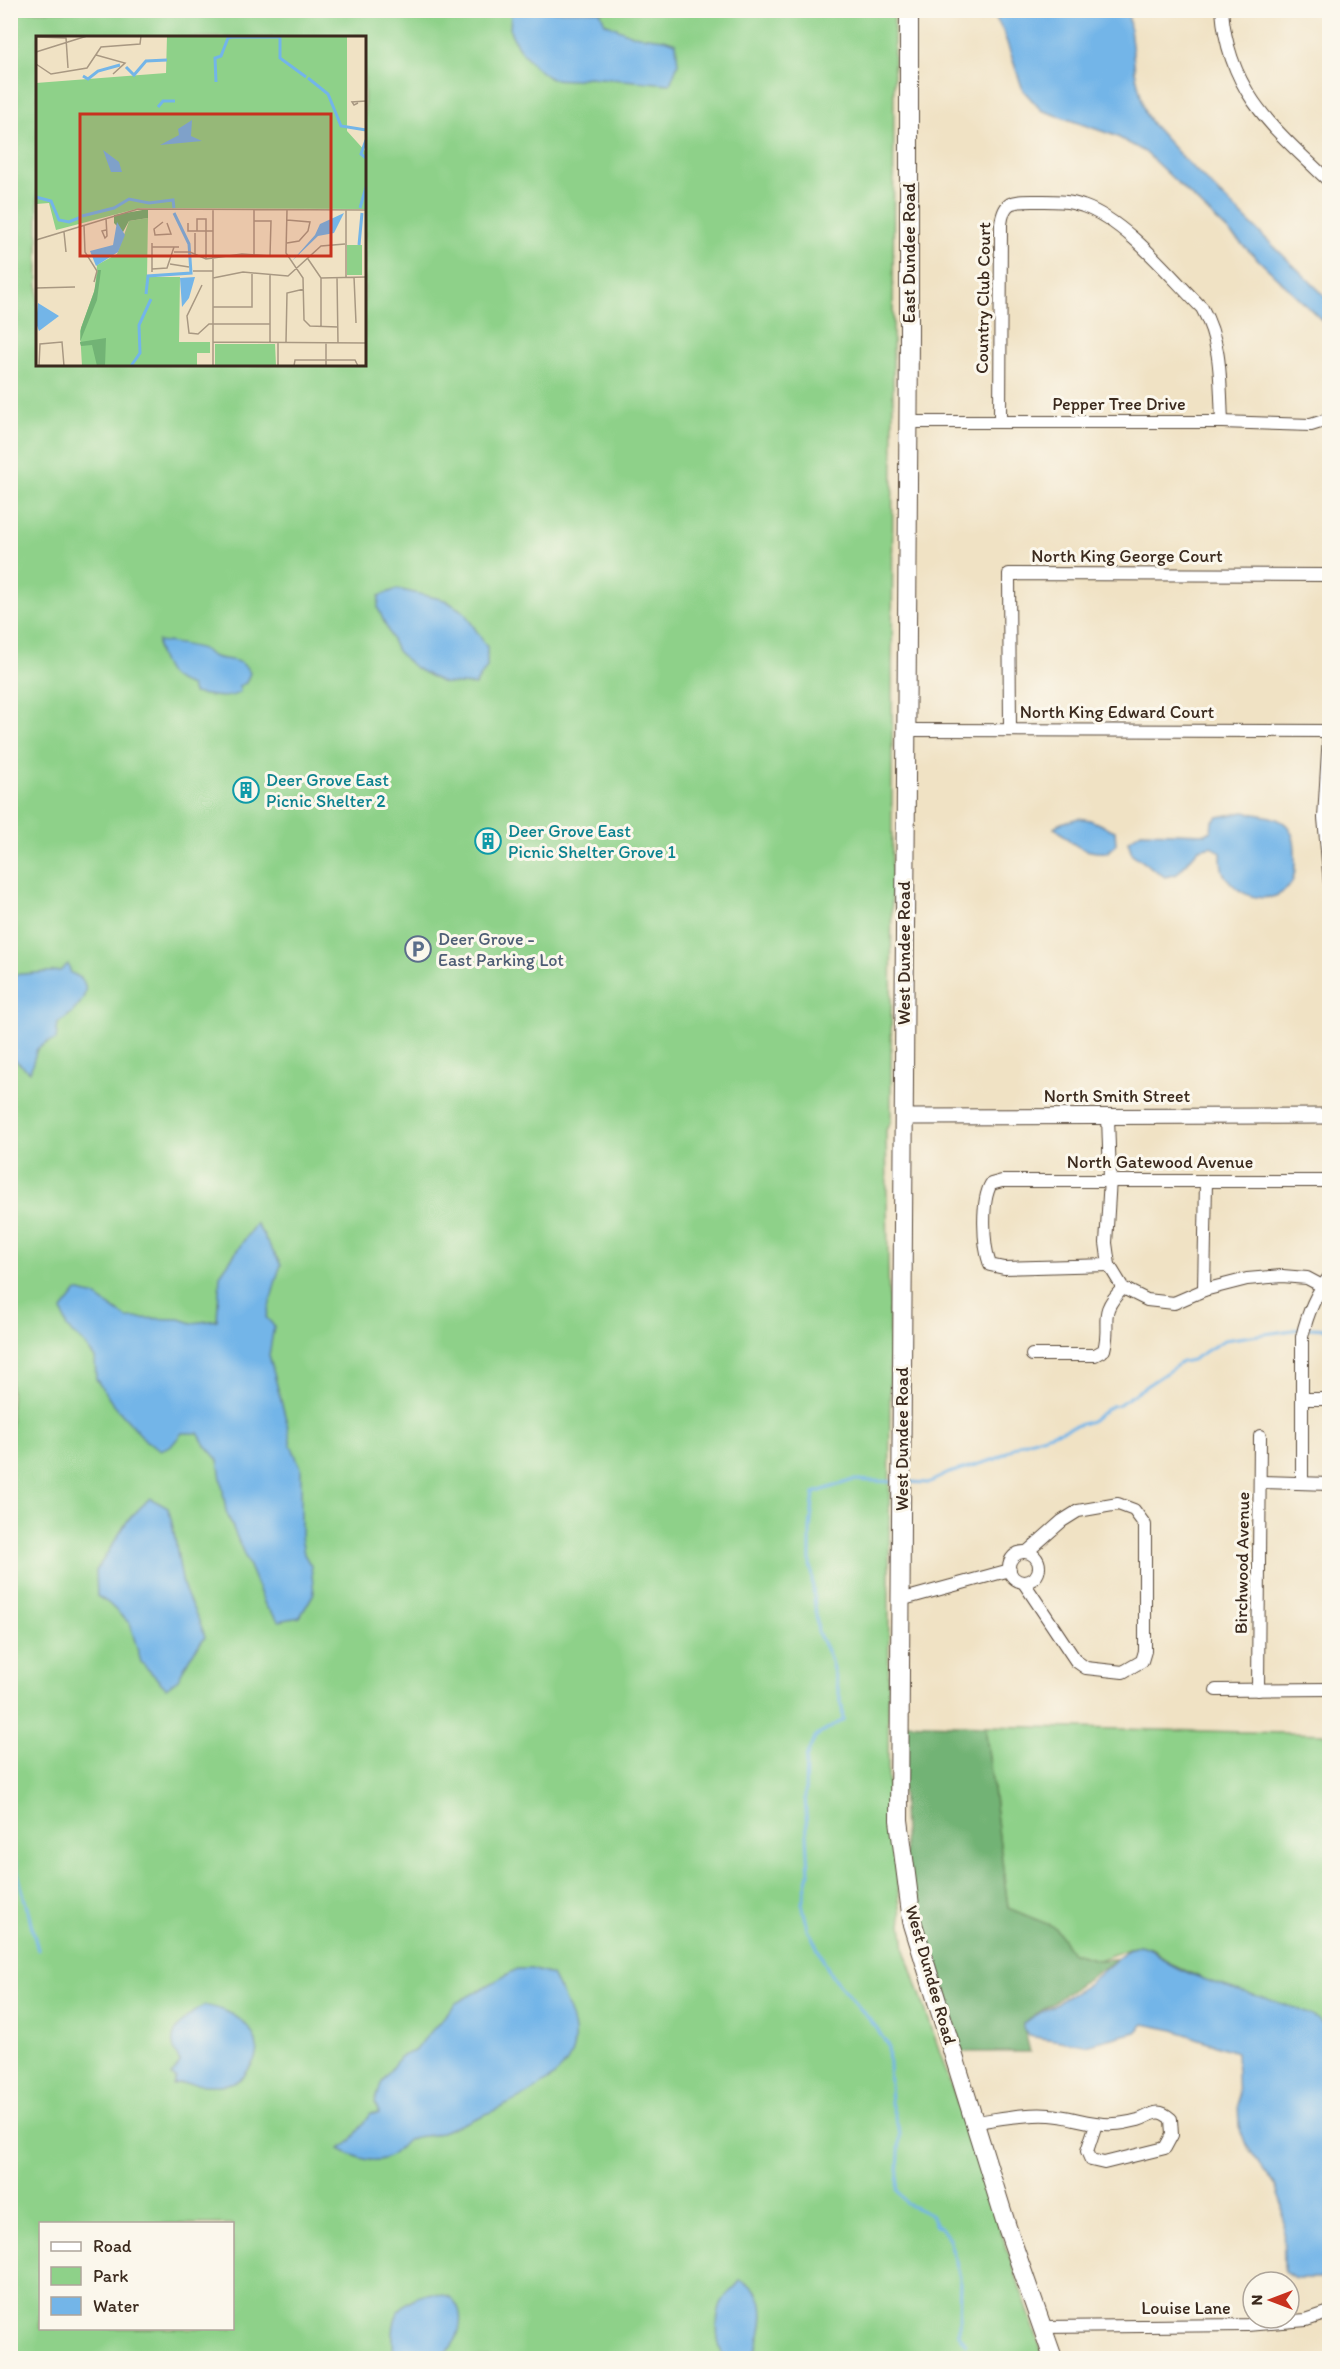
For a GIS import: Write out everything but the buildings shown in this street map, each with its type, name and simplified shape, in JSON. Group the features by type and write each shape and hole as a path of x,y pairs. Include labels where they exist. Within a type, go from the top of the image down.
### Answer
{"main road":[{"name":"East Dundee Road","path":"907,496 909,10"},
{"name":"West Dundee Road","path":"907,496 899,1821 912,1921 1041,2327 1053,2358"}],"street":[{"path":"1222,10 1232,59 1250,98 1271,125 1329,182"},
{"name":"Country Club Court","path":"1000,422 1001,224 1005,208 1011,203 1022,201 1069,202 1107,217 1131,237 1202,308 1210,322 1218,350 1222,422"},
{"name":"Pepper Tree Drive","path":"908,422 1222,422 1311,425 1329,419"},
{"name":"North King George Court","path":"1010,730 1009,574 1329,574"},
{"path":"1329,717 1323,818 1329,884"},
{"name":"North King Edward Court","path":"905,730 1328,731"},
{"path":"1108,1116 1110,1179 1108,1265 1123,1288 1146,1300 1174,1303 1204,1290 1247,1279 1282,1276 1326,1281 1306,1317 1302,1336 1302,1483"},
{"name":"North Smith Street","path":"903,1117 1329,1116"},
{"name":"North Gatewood Avenue","path":"1108,1265 1004,1268 990,1265 986,1253 985,1194 991,1184 1002,1180 1110,1179 1329,1181"},
{"path":"1204,1290 1206,1181"},
{"path":"1032,1355 1095,1355 1104,1350 1107,1340 1106,1315 1110,1301 1123,1288"},
{"path":"1302,1399 1329,1399"},
{"name":"Birchwood Avenue","path":"1258,1689 1260,1436"},
{"path":"1261,1482 1329,1484"},
{"path":"1024,1582 1076,1661 1081,1665 1086,1668 1123,1672 1142,1661 1145,1651 1145,1525 1134,1510 1118,1504 1078,1511 1062,1521 1027,1552 1011,1560 1010,1570 1014,1579 1024,1582 1034,1580 1039,1571 1036,1557 1027,1552"},
{"path":"900,1600 1010,1570"},
{"path":"1215,1689 1329,1689"},
{"path":"975,2122 1048,2115 1085,2120 1096,2124 1115,2124 1140,2119 1152,2112 1165,2114 1171,2119 1172,2135 1166,2148 1104,2163 1091,2160 1087,2151 1096,2124"},
{"name":"Louise Lane","path":"1041,2327 1247,2325 1306,2320 1329,2312"}],"green space":[{"path":"11,11 894,11 891,1121 886,1130 890,1385 888,1801 905,1950 1044,2358 11,2358"},
{"path":"900,1723 985,1726 1008,1908 1055,1927 1072,1953 1098,1960 1117,1959 1023,2023 1030,2052 953,2052 905,1863"},
{"path":"985,1726 1329,1734 1329,2029 1326,2024 1303,2012 1210,1982 1169,1963 1153,1949 1139,1945 1098,1960 1071,1953 1055,1927 1032,1924 1008,1908"}],"water":[{"path":"511,11 600,11 605,23 632,35 676,43 678,64 670,84 588,77 572,80 551,79 534,66 518,47 510,31"},
{"path":"992,11 1128,11 1135,71 1145,113 1183,158 1329,300 1329,327 1145,152 1116,136 1041,110 1023,90 1003,31"},
{"path":"397,589 445,600 464,612 487,647 487,667 475,685 443,683 415,668 397,651 378,608 379,596"},
{"path":"158,641 195,647 217,658 238,662 250,673 246,683 239,686 240,692 235,695 217,697 193,693 191,686 178,681 168,672 159,652"},
{"path":"1244,812 1274,818 1288,827 1292,834 1295,856 1294,878 1284,891 1277,895 1261,898 1238,889 1224,875 1221,853 1212,846 1199,849 1177,874 1165,877 1132,854 1128,841 1141,832 1205,834 1211,831 1212,822 1218,817"},
{"path":"1079,818 1090,820 1115,831 1116,844 1108,852 1086,850 1074,844 1054,828 1058,824"},
{"path":"68,964 71,973 85,984 83,998 72,1012 58,1023 56,1040 37,1049 30,1072 11,1057 11,975 60,971"},
{"path":"256,1223 281,1265 266,1317 274,1326 269,1355 291,1445 301,1468 301,1536 304,1554 311,1566 314,1593 300,1617 279,1621 266,1607 226,1511 218,1460 198,1433 182,1433 172,1445 161,1450 146,1441 112,1403 96,1379 95,1358 83,1342 67,1328 62,1310 77,1291 95,1296 127,1318 180,1319 192,1323 217,1320 220,1275"},
{"path":"150,1498 168,1508 183,1584 205,1637 190,1657 178,1679 166,1688 141,1662 130,1624 97,1596 96,1571 128,1520"},
{"path":"1139,1945 1150,1949 1175,1967 1222,1986 1307,2013 1329,2029 1329,2278 1301,2278 1301,2270 1284,2270 1283,2207 1275,2185 1246,2145 1239,2126 1236,2052 1174,2030 1144,2024 1136,2032 1086,2045 1029,2036 1023,2028 1023,2023 1084,1987 1128,1950"},
{"path":"517,1969 531,1969 552,1975 566,2004 574,2036 570,2057 561,2069 530,2093 469,2122 436,2134 409,2139 383,2159 366,2159 340,2149 350,2142 371,2113 379,2113 375,2102 381,2084 399,2057 414,2051 456,2003"},
{"path":"204,2006 227,2012 246,2026 257,2045 256,2056 243,2077 234,2082 217,2085 173,2085 176,2078 172,2076 180,2063 173,2045 175,2033 193,2012"},
{"path":"740,2281 751,2286 758,2293 762,2303 760,2337 752,2358 724,2358 718,2340 718,2313 723,2300"},
{"path":"433,2293 451,2298 457,2305 460,2321 456,2339 444,2354 437,2358 422,2360 394,2358 393,2334 397,2315 409,2301"}],"waterway":[{"path":"1309,1328 1330,1329"},
{"path":"909,1482 928,1483 949,1473 996,1459 1020,1444 1091,1421 1182,1362 1192,1360 1224,1340 1300,1329"},
{"path":"896,1482 853,1480 814,1493 810,1529 810,1562 818,1632 830,1657 842,1706 843,1720 815,1737 806,1758 805,1795 809,1873 802,1903 808,1929 831,1975 876,2027 888,2046 891,2103 900,2134 897,2190 907,2204 931,2215 936,2225 940,2226 949,2239 960,2276 959,2334 966,2344"},
{"path":"12,1851 38,1950"},
{"path":"972,2354 974,2358"}],"place":[{"name":"Deer Grove East Picnic Shelter 2","path":"246,790"},
{"name":"Deer Grove East Picnic Shelter Grove 1","path":"488,841"},
{"name":"Deer Grove - East Parking Lot","path":"418,949"}]}
